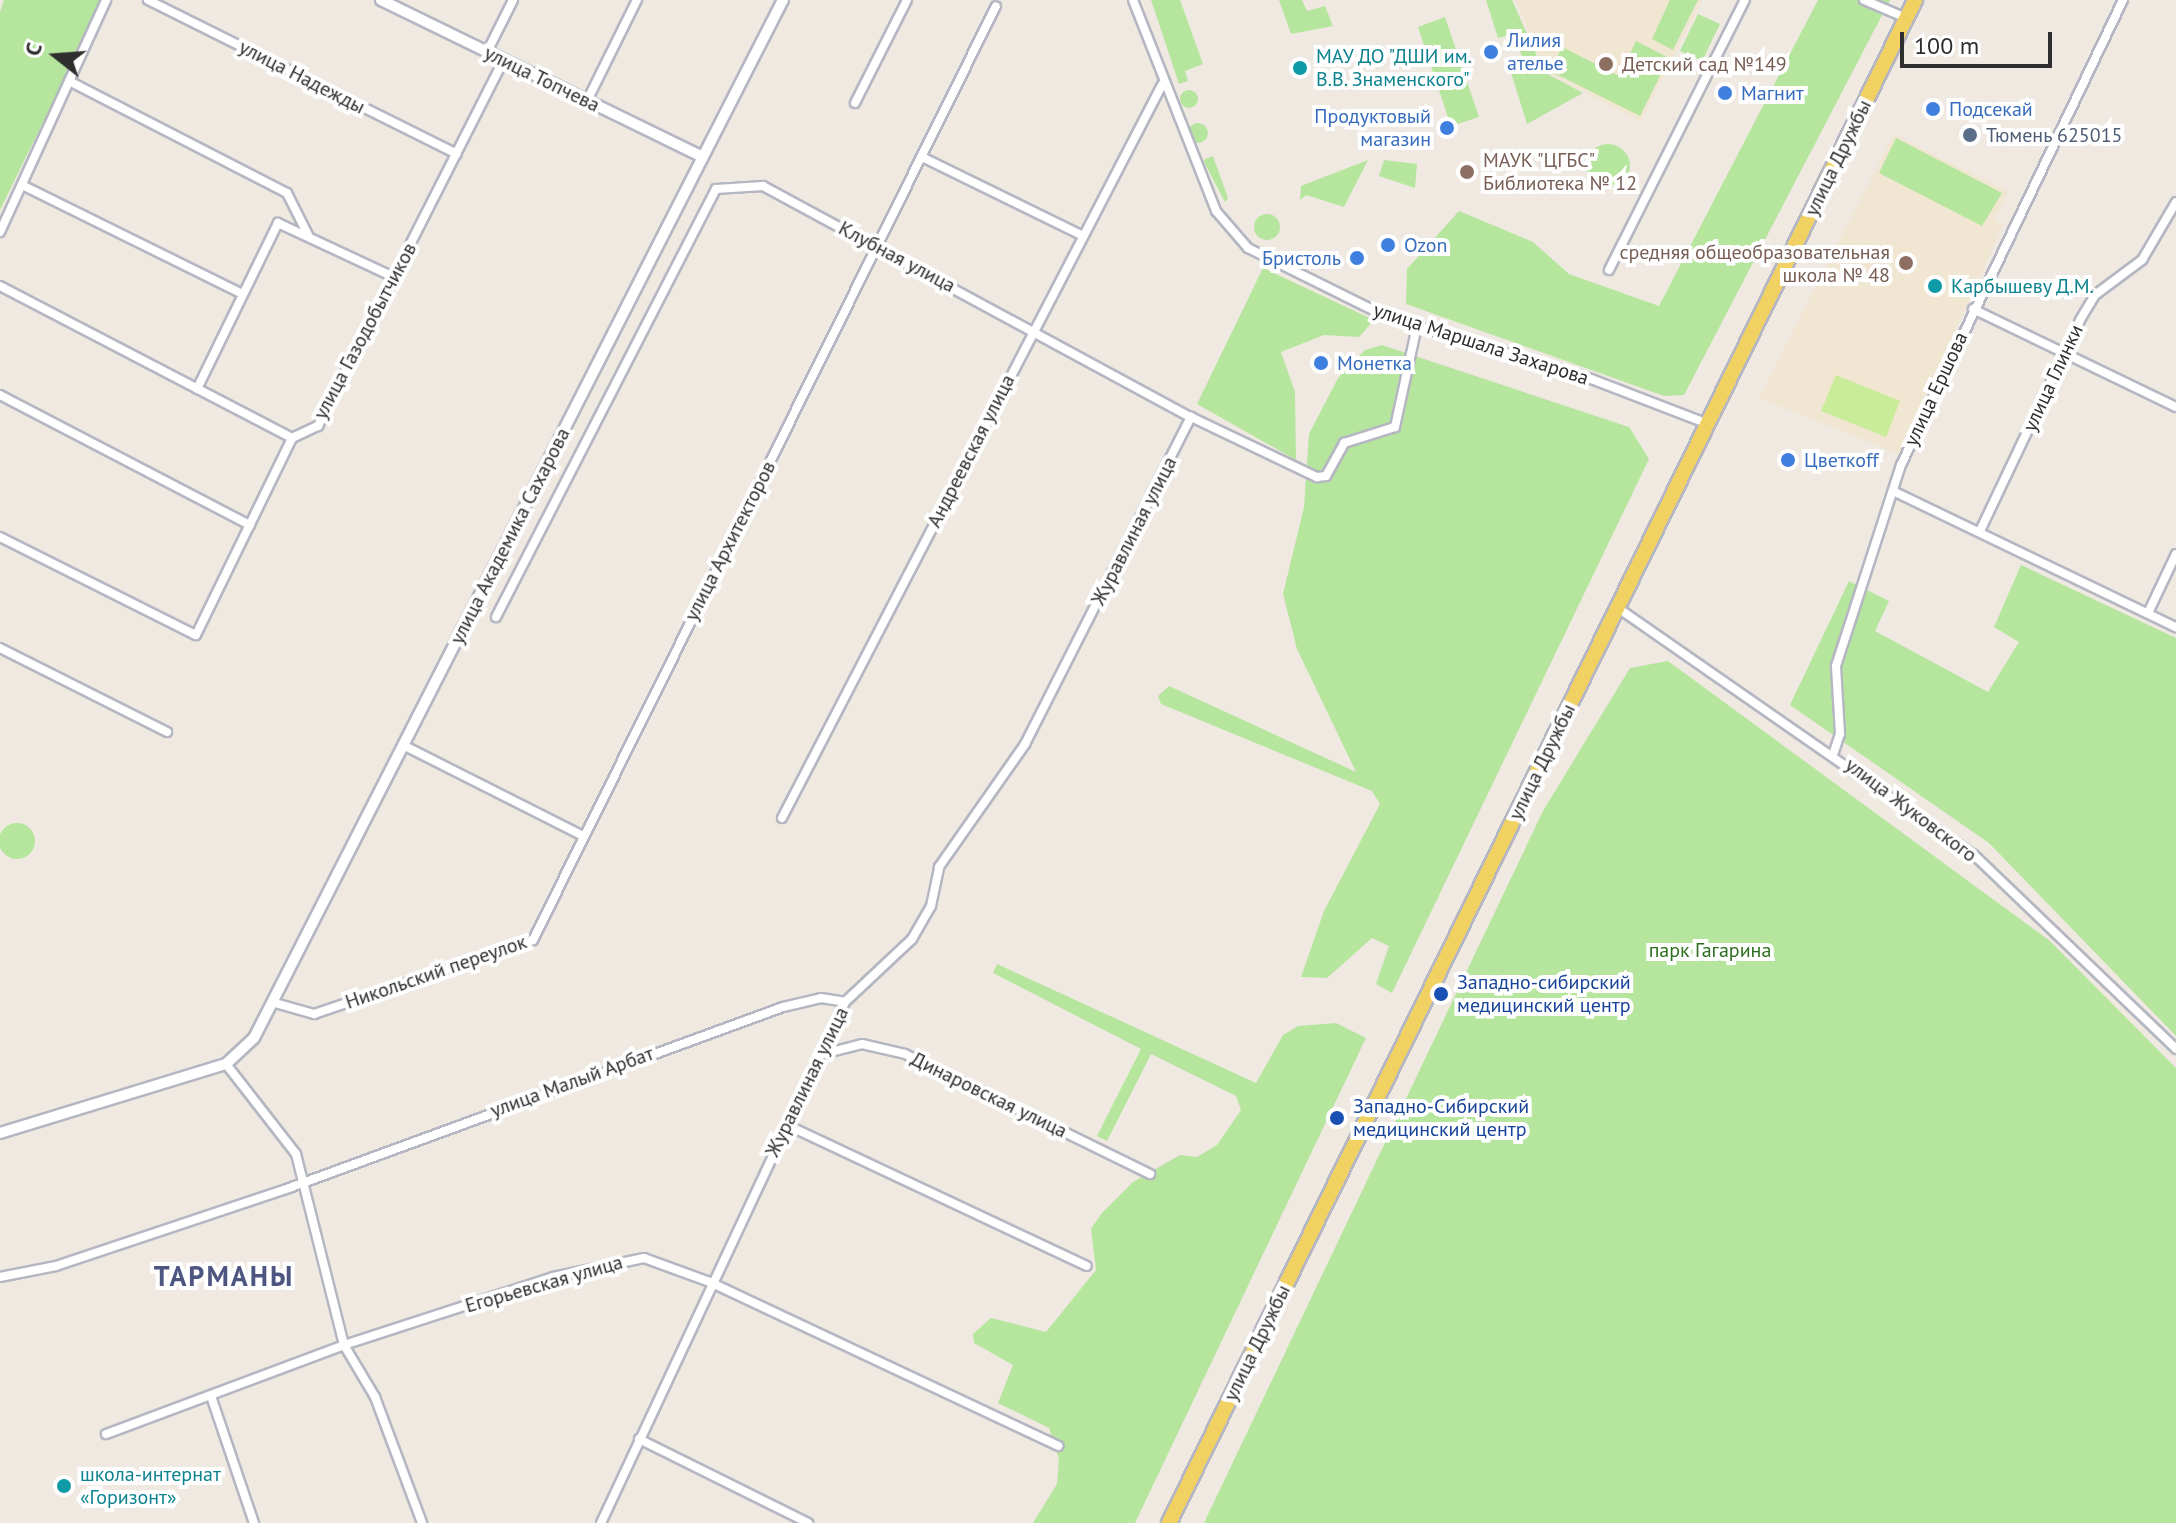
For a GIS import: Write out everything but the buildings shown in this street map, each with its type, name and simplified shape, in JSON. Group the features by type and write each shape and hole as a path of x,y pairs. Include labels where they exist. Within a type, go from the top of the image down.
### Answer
{"main road":[{"name":"улица Дружбы","path":"1169,1523 1915,0"}],"street":[{"path":"0,232 106,0"},
{"name":"улица Надежды","path":"148,0 457,154"},
{"name":"улица Топчева","path":"381,0 703,157"},
{"path":"487,52 513,0"},
{"path":"587,101 637,0"},
{"name":"улица Академика Сахарова","path":"226,1064 254,1038 275,1003 783,0"},
{"path":"855,103 907,0"},
{"name":"улица Маршала Захарова","path":"1133,0 1162,85 1230,233 1274,264 1417,326 1591,379 1708,424"},
{"path":"1609,270 1745,0"},
{"path":"1864,0 1906,18"},
{"name":"улица Ершова","path":"1834,752 1840,734 1836,666 1895,492 1973,309 2123,0"},
{"name":"улица Архитекторов","path":"581,835 996,6"},
{"name":"улица Газодобытчиков","path":"0,537 196,635 292,438 318,426 504,60"},
{"path":"69,81 287,193 309,237"},
{"name":"Андреевская улица","path":"782,818 1162,85"},
{"path":"922,157 1083,236"},
{"path":"22,185 243,294"},
{"name":"Клубная улица","path":"496,617 716,189 763,186 1191,417 1307,473 1326,476 1344,443 1383,434 1399,420 1417,326"},
{"name":"улица Глинки","path":"1980,531 2063,353 2095,295 2142,260 2176,202"},
{"path":"197,389 278,223 394,277"},
{"path":"0,286 292,438"},
{"path":"1973,309 2176,407"},
{"path":"0,395 250,525"},
{"name":"Журавлиная улица","path":"601,1523 710,1282 823,1054 845,1002 912,939 931,906 939,867 1025,744 1191,417"},
{"path":"1895,492 2176,627"},
{"path":"2148,613 2176,554"},
{"name":"улица Жуковского","path":"1618,608 1834,752 1974,855 2176,1049"},
{"path":"0,648 167,732"},
{"path":"403,745 581,835"},
{"name":"Никольский переулок","path":"275,1003 314,1014 533,940 581,835"},
{"name":"улица Малый Арбат","path":"0,1277 56,1266 303,1182 783,1007 821,998 845,1002"},
{"name":"Динаровская улица","path":"823,1054 862,1044 905,1054 1150,1174"},
{"path":"0,1133 226,1064 296,1154 344,1345 375,1397 422,1523"},
{"path":"787,1125 1087,1266"},
{"name":"Егорьевская улица","path":"106,1434 212,1399 344,1345 553,1277 633,1259 710,1282 1058,1446"},
{"path":"212,1399 254,1523"},
{"path":"639,1439 808,1523"}],"shaded area":[{"name":"Детский сад №149","path":"1515,0 1702,0 1641,121 1546,72"},
{"name":"средняя общеобразовательная школа № 48","path":"1894,134 2008,192 1994,220 2003,225 1899,454 1759,398"}],"green space":[{"path":"4,0 103,0 0,210 0,12"},
{"path":"1151,0 1180,0 1203,64 1185,71 1188,81 1179,84"},
{"path":"1279,0 1302,0 1307,11 1325,6 1333,26 1291,34"},
{"path":"1486,0 1512,0 1544,72 1583,93 1527,124 1508,63 1522,57 1514,34 1498,38"},
{"path":"1670,0 1698,0 1673,50 1652,39"},
{"path":"1818,0 1890,0 1684,395 1664,396 1406,304 1407,269 1459,211 1533,242 1569,274 1659,306"},
{"path":"1698,14 1720,24 1702,61 1680,51"},
{"path":"1445,17 1479,117 1451,126 1418,27"},
{"path":"1636,41 1669,58 1640,116 1550,71 1562,47 1619,76"},
{"path":"1189,90 1198,99 1189,108 1180,99"},
{"path":"1198,123 1205,126 1208,133 1205,140 1198,143 1191,140 1188,133 1191,126"},
{"path":"1896,138 2002,193 1982,226 1879,173"},
{"path":"1608,144 1623,151 1630,166 1623,181 1608,188 1593,181 1586,166 1593,151"},
{"path":"1213,156 1228,198 1225,202 1203,160"},
{"path":"1368,160 1344,207 1306,195 1300,200 1301,186"},
{"path":"1384,160 1417,164 1415,188 1379,176"},
{"path":"1267,214 1276,218 1280,227 1276,236 1267,240 1258,236 1254,227 1258,218"},
{"path":"1263,268 1374,320 1359,337 1324,335 1281,352 1295,392 1296,460 1197,404"},
{"path":"1382,345 1629,427 1649,459 1392,993 1376,984 1389,946 1372,938 1327,978 1301,977 1324,911 1380,804 1372,791 1161,704 1158,696 1169,686 1356,772 1297,649 1283,594 1304,507 1309,434 1338,378 1365,350"},
{"path":"1836,375 1900,401 1886,437 1821,411"},
{"path":"2021,565 2176,638 2176,1036 1989,843 1790,705 1849,581 1889,601 1875,631 1988,692 2019,642 1994,627"},
{"name":"парк Гагарина","path":"1668,661 2050,941 2176,1068 2176,1523 1204,1523 1543,811 1630,668"},
{"path":"17,823 30,828 35,841 30,854 17,859 4,854 -1,841 4,828"},
{"path":"997,964 1256,1083 1283,1035 1298,1026 1336,1023 1366,1038 1135,1523 1033,1523 1057,1484 1059,1459 1049,1428 998,1403 1013,1365 974,1343 973,1334 991,1318 1046,1332 1096,1270 1091,1229 1101,1214 1133,1182 1180,1155 1197,1157 1217,1145 1241,1110 1236,1096 1151,1054 1107,1141 1097,1136 1141,1049 993,973"}],"place":[{"name":"Лилия ателье","path":"1491,52"},
{"name":"Детский сад №149","path":"1606,64"},
{"name":"МАУ ДО \"ДШИ им. В.В. Знаменского\"","path":"1300,68"},
{"name":"Магнит","path":"1725,93"},
{"name":"Подсекай","path":"1933,109"},
{"name":"Продуктовый магазин","path":"1447,128"},
{"name":"Тюмень 625015","path":"1970,135"},
{"name":"МАУК \"ЦГБС\" Библиотека № 12","path":"1467,172"},
{"name":"Ozon","path":"1388,245"},
{"name":"Бристоль","path":"1357,258"},
{"name":"средняя общеобразовательная школа № 48","path":"1906,263"},
{"name":"Карбышеву Д.М.","path":"1935,286"},
{"name":"Монетка","path":"1321,363"},
{"name":"Цветкоff","path":"1788,460"},
{"name":"Западно-сибирский медицинский центр","path":"1441,994"},
{"name":"Западно-Сибирский медицинский центр","path":"1337,1118"},
{"name":"школа-интернат «Горизонт»","path":"64,1486"}],"district":[{"name":"ТАРМАНЫ","path":"224,1276"}]}
